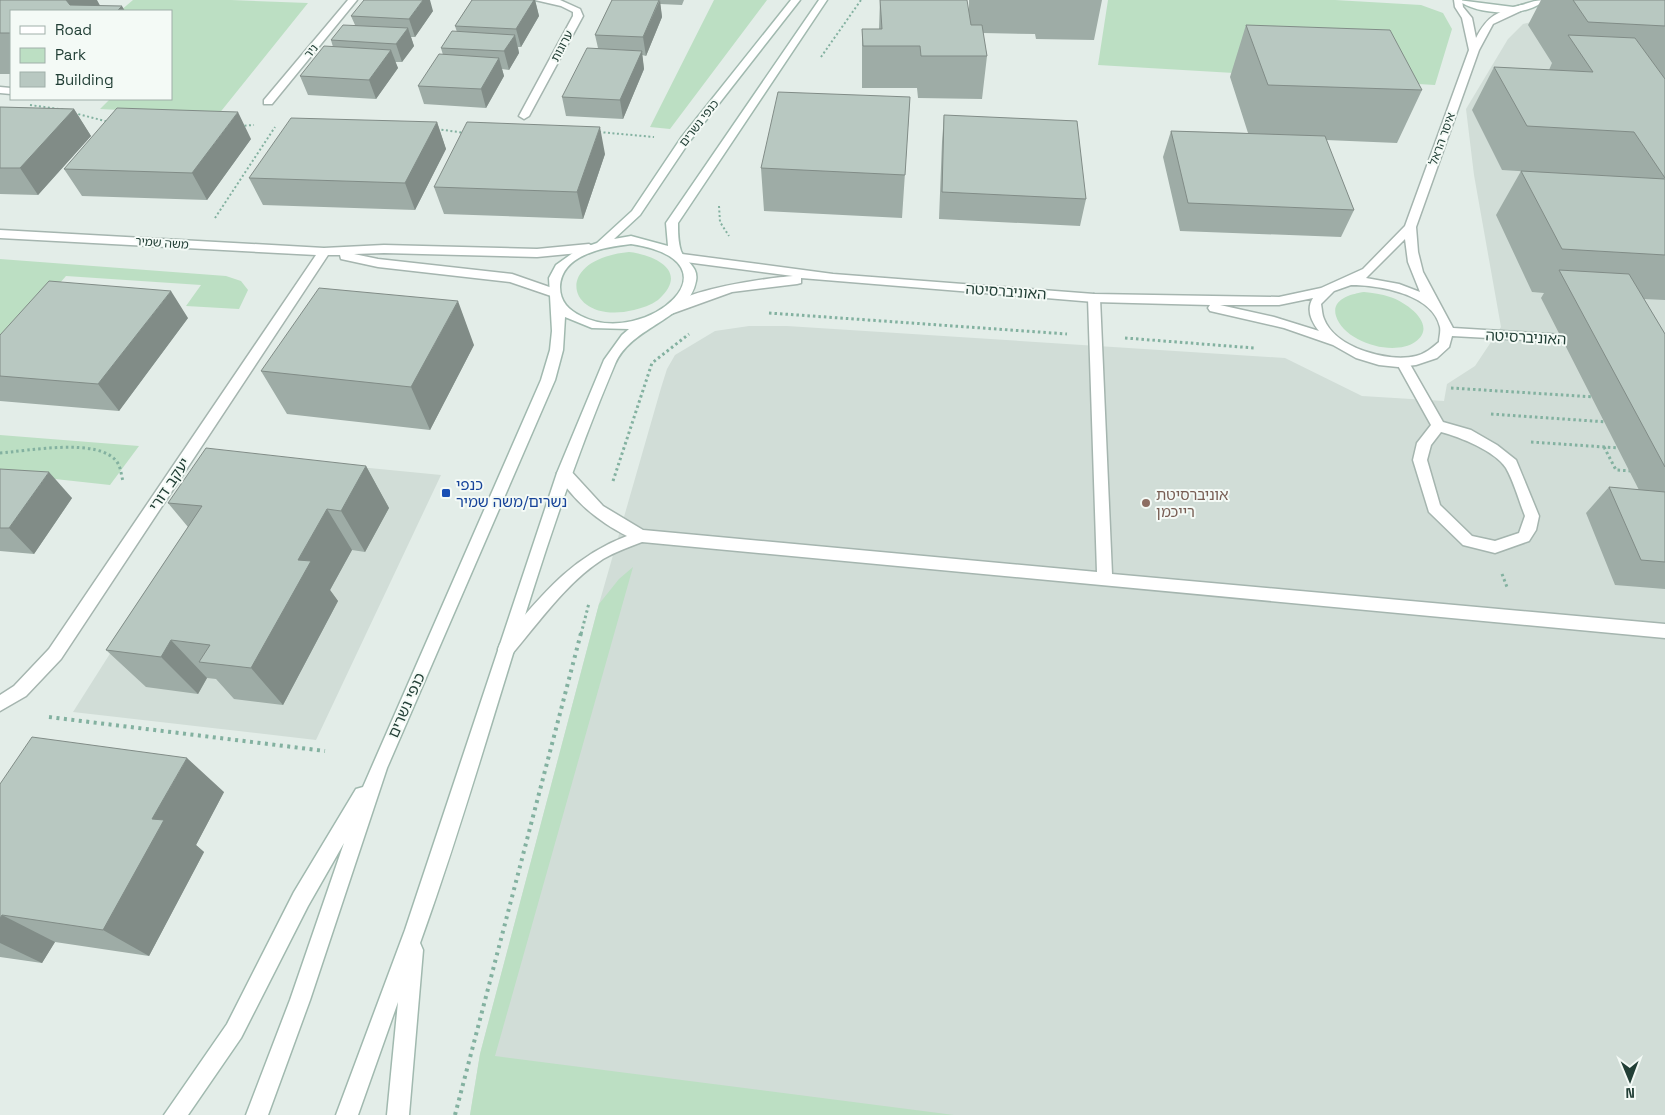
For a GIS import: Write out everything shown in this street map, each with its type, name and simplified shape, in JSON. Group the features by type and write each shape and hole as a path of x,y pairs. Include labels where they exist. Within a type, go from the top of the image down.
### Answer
{"street":[{"name":"ניר","path":"268,102 353,0"},
{"name":"ערוגות","path":"524,116 578,16 577,11 567,4 539,0"},
{"name":"כנפי נשרים","path":"602,244 636,213 685,140 796,0"},
{"path":"679,256 652,242 631,240 589,248 571,258 558,271 553,286 555,297 566,313 584,322 606,326 630,325 652,319 671,310 684,297 690,284 690,270 679,256 672,237 672,223 823,0"},
{"path":"1458,0 1459,7 1467,18 1474,50"},
{"path":"1462,0 1496,9 1522,8 1541,2"},
{"name":"איסר הראל","path":"1438,313 1416,271 1410,251 1410,227 1474,50 1489,22 1500,15 1522,8"},
{"name":"איסר הראל","path":"1351,281 1367,272 1410,227"},
{"name":"משה שמיר","path":"0,234 324,252 384,249 537,253 589,248"},
{"name":"משה שמיר","path":"324,252 378,263 512,278 555,297"},
{"name":"יעקב דורי","path":"0,704 20,691 55,654 324,252"},
{"name":"האוניברסיטה","path":"679,256 833,278 1094,298 1178,301 1279,300 1323,292"},
{"name":"האוניברסיטה","path":"671,310 700,296 735,287 772,282 833,278"},
{"path":"1351,281 1376,281 1400,287 1426,301 1438,313 1447,332 1445,344 1436,354 1422,360 1402,362 1370,358 1342,346 1328,334 1318,321 1315,304 1323,292 1335,285 1351,281"},
{"name":"כנפי נשרים","path":"257,1115 300,1000 378,768 557,356 560,320 555,297"},
{"path":"1094,298 1106,579"},
{"name":"האוניברסיטה","path":"1178,301 1280,321 1303,328 1342,346"},
{"path":"347,1115 415,930 503,653 564,472 610,360 626,338 652,319"},
{"name":"האוניברסיטה","path":"1447,332 1596,341"},
{"path":"1402,362 1438,426 1466,434 1492,449 1512,464 1532,516 1529,530 1524,538 1495,547 1468,540 1434,508 1420,460 1424,443 1438,426"},
{"path":"564,472 582,498 610,522 641,536 1665,631"},
{"path":"503,653 549,598 568,579 598,556 641,536"},
{"path":"176,1115 234,1030 301,899 378,768"},
{"path":"398,1115 415,930"}],"path":[{"path":"816,63 861,0"},
{"path":"30,104 64,109 111,122"},
{"path":"197,246 278,122 269,123"},
{"path":"235,126 260,124"},
{"path":"428,128 471,134"},
{"path":"593,132 685,140"},
{"path":"721,198 718,216 723,230 731,239"},
{"path":"762,313 1256,348"},
{"path":"610,522 624,512 611,500 614,477 652,363 668,348 696,330"},
{"path":"1450,388 1596,397"},
{"path":"1490,414 1616,422"},
{"path":"1530,442 1622,448"},
{"path":"1604,447 1616,470 1636,471"},
{"path":"0,453 81,448 95,450 107,454 117,462 123,481"},
{"path":"455,1115 588,604"},
{"path":"49,717 325,751"}],"shaded area":[{"name":"אוניברסיטת רייכמן","path":"1569,13 1665,17 1665,1115 470,1115 480,1054 599,604 661,388 667,369 675,355 715,331 749,326 787,326 1285,358 1362,396 1444,401 1447,384 1475,366 1501,327 1474,175 1466,109 1508,39 1523,24"},
{"path":"236,455 441,475 316,740 73,712"}],"green space":[{"path":"133,0 231,0 308,3 218,115 100,109 109,100 172,100 172,10 121,10"},
{"path":"714,0 767,0 670,129 650,127"},
{"path":"1108,0 1335,0 1421,5 1443,13 1452,29 1435,85 1098,65"},
{"path":"629,252 658,261 670,273 671,281 667,290 658,300 634,310 612,312 594,309 582,301 577,290 578,278 587,267 604,257"},
{"path":"0,259 226,276 241,281 248,290 239,309 186,306 201,285 66,276 0,352"},
{"path":"1364,292 1390,297 1404,304 1418,315 1423,328 1421,335 1415,342 1395,348 1382,347 1359,340 1349,333 1336,316 1336,305 1343,298"},
{"path":"0,435 139,446 110,485 0,473"},
{"path":"633,567 495,1056 954,1115 470,1115 480,1054 599,604 619,579"}],"building":[{"path":"0,0 66,0 70,5 122,6 118,10 10,10 10,33 0,33"},
{"path":"364,0 423,0 409,19 351,16"},
{"path":"472,0 534,0 516,29 455,26"},
{"path":"612,0 659,0 643,37 595,35"},
{"path":"880,0 967,0 971,25 982,25 987,56 921,56 920,46 863,46 862,29 882,29"},
{"path":"1573,0 1665,0 1665,26 1588,22"},
{"path":"343,25 408,28 396,44 331,40"},
{"path":"1246,25 1390,30 1422,90 1268,85"},
{"path":"452,31 515,35 504,51 441,48"},
{"path":"1568,35 1635,38 1665,79 1665,178 1634,132 1527,126 1494,67 1593,72"},
{"path":"324,46 391,50 369,80 300,76"},
{"path":"587,48 642,51 620,100 562,97"},
{"path":"439,54 499,58 481,89 418,86"},
{"path":"778,92 910,97 905,175 761,168"},
{"path":"0,107 74,109 20,168 0,168"},
{"path":"117,108 238,112 192,173 64,169"},
{"path":"944,115 1077,121 1086,199 942,192"},
{"path":"291,118 437,122 405,183 249,178"},
{"path":"467,122 600,127 577,192 434,187"},
{"path":"1171,131 1325,136 1354,210 1188,203"},
{"path":"1521,171 1665,179 1665,255 1562,249"},
{"path":"1559,270 1629,274 1665,334 1665,467"},
{"path":"49,281 171,291 98,384 0,376 0,335"},
{"path":"319,288 458,301 411,387 261,371"},
{"path":"206,448 366,466 341,511 327,509 298,560 311,561 251,668 199,662 210,645 171,640 161,657 106,650 202,506 168,503"},
{"path":"0,469 49,472 9,528 0,528"},
{"path":"1609,487 1665,492 1665,562 1641,560"},
{"path":"32,737 187,758 152,819 164,820 103,930 2,915 0,918 0,784"}],"place":[{"name":"כנפי נשרים/משה שמיר","path":"446,493"},
{"name":"אוניברסיטת רייכמן","path":"1146,503"}]}
